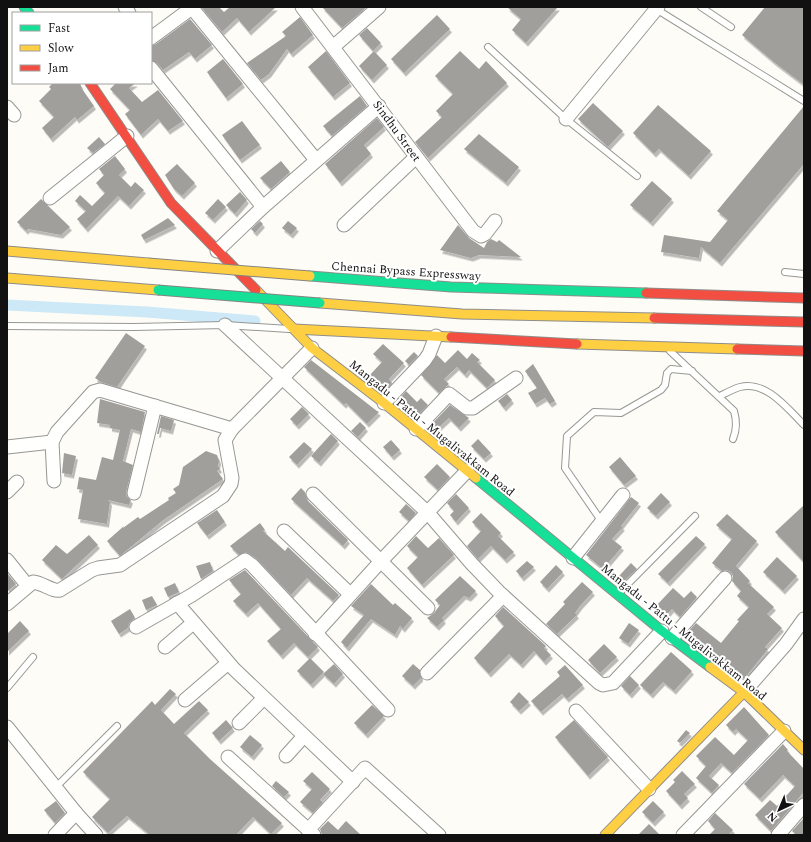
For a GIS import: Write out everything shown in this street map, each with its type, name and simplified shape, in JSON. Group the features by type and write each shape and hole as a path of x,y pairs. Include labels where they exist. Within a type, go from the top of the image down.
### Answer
{"main road":[{"name":"Mangadu - Pattu - Mugalivakkam Road","path":"91,84 171,203 312,348 384,403 667,634 744,692 804,750"},
{"name":"Chennai Bypass Expressway","path":"7,251 451,287 804,298"},
{"path":"7,278 462,314 804,322"},
{"path":"294,330 666,347 804,351"},
{"path":"605,835 744,692"}],"street":[{"path":"333,47 379,7"},
{"path":"152,37 192,8 316,160"},
{"name":"Sindhu Street","path":"304,8 416,157 477,235 481,236 485,234 495,221"},
{"path":"566,119 656,8"},
{"path":"152,69 263,207"},
{"path":"217,251 263,207 379,106"},
{"path":"50,198 127,136"},
{"path":"344,225 416,157"},
{"path":"225,325 428,513 472,564 503,596 539,630 603,685 613,682 667,634 724,578"},
{"path":"384,403 429,354 436,336"},
{"path":"7,604 33,582 42,583 56,591 92,570 120,565 223,496 231,484 232,478 225,440 232,429 312,348"},
{"path":"416,429 449,394 467,408 473,408 516,378"},
{"path":"54,481 52,442 57,432 93,392 96,391 100,390 232,429"},
{"path":"134,493 155,406"},
{"path":"7,447 52,442"},
{"path":"315,634 380,561 467,471"},
{"path":"7,492 17,482"},
{"path":"313,494 428,608"},
{"path":"574,558 623,495"},
{"path":"284,531 350,594"},
{"path":"7,560 27,586"},
{"path":"136,627 178,603 245,560 252,565 315,634 388,710"},
{"path":"427,673 503,596"},
{"path":"178,603 193,623 228,663 353,782"},
{"path":"744,692 776,656 804,619"},
{"path":"165,647 193,623"},
{"path":"185,700 228,663"},
{"path":"239,723 264,698"},
{"path":"576,711 649,789"},
{"path":"7,727 76,813 96,835"},
{"path":"683,835 784,731"},
{"path":"286,756 304,736"},
{"path":"228,757 311,833 365,768 439,835"},
{"path":"778,835 804,805"},
{"path":"55,835 76,813"}],"lane":[{"path":"701,7 731,27"},
{"path":"656,8 804,101"},
{"path":"488,47 566,119 637,176"},
{"path":"785,272 804,274"},
{"path":"7,326 134,327 225,325 294,330"},
{"path":"666,347 720,396 734,411 737,429 733,439"},
{"path":"602,522 565,468 567,436 594,412 621,413 658,392 665,385 667,373 671,369 692,371"},
{"path":"720,396 740,387 758,388 769,393 804,425"},
{"path":"618,594 695,516"},
{"path":"7,688 33,656"},
{"path":"56,787 117,726"}],"building":[{"path":"219,7 224,12 230,7 276,7 249,32 237,18 222,32 202,8"},
{"path":"322,7 367,7 342,28"},
{"path":"507,7 558,7 526,43 512,30 521,19"},
{"path":"765,7 804,7 804,85 742,35"},
{"path":"437,15 450,29 404,73 391,59"},
{"path":"300,17 313,35 291,54 287,49 269,74 261,80 247,63 286,36 282,32"},
{"path":"190,19 212,45 195,59 189,52 163,70 157,63 152,60 152,46"},
{"path":"367,28 381,43 373,51 359,35"},
{"path":"326,51 350,83 333,97 308,67"},
{"path":"374,51 387,65 372,80 359,66"},
{"path":"460,51 479,69 486,61 507,83 428,158 415,142 442,117 436,111 453,94 435,76"},
{"path":"223,59 243,84 226,98 207,72"},
{"path":"52,84 80,84 82,89 94,106 77,120 75,117 51,139 42,128 54,117 39,101 51,89 49,87"},
{"path":"115,84 135,84 129,88 142,102 158,90 183,121 168,131 158,119 141,135 125,114 130,110 110,89"},
{"path":"360,96 367,106 332,136 323,126"},
{"path":"593,103 623,131 608,147 578,119"},
{"path":"658,105 711,151 689,176 659,149 654,154 633,133"},
{"path":"804,106 804,164 720,263 701,247 699,258 661,252 664,235 710,242 728,220 717,211"},
{"path":"377,118 384,127 364,145 371,154 340,183 325,164"},
{"path":"242,121 260,145 240,160 222,135"},
{"path":"479,134 519,167 506,183 464,149"},
{"path":"99,137 105,144 93,153 87,148"},
{"path":"115,156 125,169 119,175 131,187 135,182 144,190 129,206 118,196 86,229 77,219 86,211 75,201 80,195 92,206 105,193 96,183 104,175 99,169"},
{"path":"281,161 290,172 271,189 260,178"},
{"path":"177,164 195,183 182,196 174,189 165,175"},
{"path":"652,181 672,199 651,223 630,205"},
{"path":"240,192 247,200 235,214 226,205"},
{"path":"41,199 70,227 61,235 28,229 26,231 17,222"},
{"path":"218,199 226,207 213,220 205,213"},
{"path":"168,218 175,225 144,240 141,235"},
{"path":"260,221 263,224 255,233 251,229"},
{"path":"288,221 297,228 291,235 282,228"},
{"path":"458,225 469,238 484,248 487,242 491,239 497,242 499,240 521,257 479,255 471,258 440,250"},
{"path":"126,333 145,346 117,387 101,382 95,378"},
{"path":"383,344 404,363 389,379 392,383 385,390 369,376 382,362 373,354"},
{"path":"458,350 467,359 472,353 480,360 477,362 495,380 487,388 469,370 465,375 457,367 444,379 449,384 439,393 421,375 437,355 445,363"},
{"path":"414,352 418,356 409,365 405,361"},
{"path":"311,360 379,412 367,424 346,403 344,405 304,367"},
{"path":"533,364 555,401 550,404 545,398 535,404 528,393 537,388 525,371"},
{"path":"406,391 417,402 421,398 428,405 417,416 400,398"},
{"path":"507,394 512,400 504,408 498,401"},
{"path":"100,399 145,412 141,432 131,429 123,461 133,465 126,492 126,496 131,500 129,505 108,500 110,502 107,524 78,519 83,490 77,489 79,477 96,480 102,457 113,460 120,430 110,428 110,425 97,423"},
{"path":"450,405 469,418 459,428 449,418 435,431 429,427"},
{"path":"302,407 309,414 297,426 290,419"},
{"path":"161,416 174,420 171,431 160,428 159,434 157,434"},
{"path":"360,422 366,428 358,437 351,431"},
{"path":"331,434 338,441 319,463 311,456"},
{"path":"478,439 491,453 484,459 471,446"},
{"path":"391,440 400,450 392,457 383,447"},
{"path":"304,442 312,449 297,465 289,457"},
{"path":"206,451 217,455 219,461 218,466 220,469 217,471 223,479 162,521 120,556 107,541 124,526 123,528 138,517 140,519 169,500 168,498 176,493 173,489 179,485 183,467"},
{"path":"64,453 76,456 72,475 62,473"},
{"path":"620,457 636,476 624,485 609,467"},
{"path":"437,464 450,477 438,490 424,477"},
{"path":"301,488 305,492 307,500 348,540 343,546 291,499"},
{"path":"661,493 670,502 656,516 647,508"},
{"path":"456,494 469,508 456,522 450,515 454,511 447,503"},
{"path":"631,497 639,503 621,526 623,527 612,539 622,547 603,569 586,555"},
{"path":"406,504 416,513 409,521 399,512"},
{"path":"804,505 804,562 775,532"},
{"path":"217,510 225,522 207,536 197,523"},
{"path":"481,513 501,533 498,536 514,552 505,560 491,546 478,559 467,546 481,531 472,522"},
{"path":"727,514 757,541 736,566 750,581 748,583 774,607 767,614 782,628 765,647 768,649 744,679 685,635 696,623 721,643 739,621 737,620 749,607 737,596 741,591 732,581 733,576 731,572 726,570 722,571 712,563 732,539 716,525"},
{"path":"260,523 265,530 263,531 285,551 288,547 339,595 333,601 307,578 291,595 257,559 246,552 239,555 230,546"},
{"path":"89,535 98,545 62,579 42,560 56,545 67,554"},
{"path":"416,536 428,548 439,538 454,555 422,585 407,568 418,557 407,546"},
{"path":"696,536 705,544 668,583 658,574"},
{"path":"777,557 797,576 783,591 763,572"},
{"path":"527,561 534,567 522,578 516,571"},
{"path":"210,562 213,571 201,579 196,566"},
{"path":"631,563 637,569 624,581 619,576"},
{"path":"556,565 563,572 547,589 540,582"},
{"path":"245,570 318,647 308,657 294,643 281,656 267,641 281,629 258,603 246,614 233,601 241,594 229,580"},
{"path":"7,573 16,584 7,592"},
{"path":"460,576 476,591 469,598 464,596 442,618 444,620 437,627 427,618 434,613 440,605 435,600"},
{"path":"582,582 593,592 575,613 577,615 557,634 546,624 565,604 563,602"},
{"path":"175,583 179,592 168,597 164,588"},
{"path":"371,584 393,605 395,603 412,618 403,629 400,626 395,635 371,619 347,648 341,642 364,615 351,606"},
{"path":"673,588 684,598 691,591 697,597 680,617 672,609 666,616 655,607"},
{"path":"152,596 157,605 146,610 142,600"},
{"path":"503,607 546,646 544,648 551,655 544,662 534,651 521,665 509,654 489,674 474,658 504,626 495,616"},
{"path":"130,609 135,618 129,623 128,628 119,634 111,621"},
{"path":"20,621 29,631 7,652 7,634"},
{"path":"629,623 639,630 628,644 619,638"},
{"path":"604,644 617,657 600,673 588,660"},
{"path":"671,652 692,671 674,691 663,682 651,695 640,685"},
{"path":"310,658 324,672 311,685 297,671"},
{"path":"334,664 343,674 334,684 323,674"},
{"path":"413,664 420,670 421,678 413,686 402,676"},
{"path":"565,665 583,685 567,699 562,694 541,712 531,701 560,676 557,672"},
{"path":"630,676 639,685 630,695 621,686"},
{"path":"170,689 176,694 161,710 174,724 199,701 208,710 184,733 210,759 282,823 271,834 253,817 236,835 150,835 127,816 108,833 92,817 110,799 83,772 152,701 155,705"},
{"path":"519,692 529,702 519,711 510,702"},
{"path":"372,705 384,716 366,735 354,723"},
{"path":"744,707 769,735 732,773 721,763 709,776 719,785 712,793 696,778 706,766 696,756 715,737 734,755 748,740 736,729 733,732 726,725"},
{"path":"226,720 233,728 219,741 212,733"},
{"path":"574,720 608,757 588,776 555,737"},
{"path":"686,730 690,733 680,743 677,741"},
{"path":"250,735 262,745 252,757 240,747"},
{"path":"783,744 788,750 787,751 804,769 804,795 803,793 771,831 755,815 770,800 777,806 795,786 783,775 760,799 744,784"},
{"path":"682,771 695,784 684,794 688,798 680,806 666,791 675,782 673,780"},
{"path":"312,772 330,789 320,800 323,802 313,813 300,802 312,789 303,781"},
{"path":"276,781 289,792 284,797 272,786"},
{"path":"56,801 65,813 55,823 44,810"},
{"path":"653,801 664,812 653,823 642,812"},
{"path":"715,813 733,830 728,835 709,835 715,829 708,821"},
{"path":"803,819 804,835 796,835 792,831"},
{"path":"328,821 338,830 346,821 361,835 322,835 320,829"},
{"path":"649,824 660,835 638,835"}],"waterway":[{"path":"7,305 147,312 255,321"}],"traffic: fast":[{"path":"24,7 28,12"},
{"path":"310,276 451,287 646,293"},
{"path":"158,290 320,303"},
{"path":"476,478 662,631 710,667"}],"traffic: slow":[{"path":"7,251 148,263"},
{"path":"148,263 310,276"},
{"path":"7,278 158,290"},
{"path":"256,290 312,348 384,403 476,478"},
{"path":"320,303 462,314 654,318"},
{"path":"294,329 451,337"},
{"path":"577,344 737,349"},
{"path":"710,667 744,692 804,750"},
{"path":"605,835 744,692"}],"traffic: jam":[{"path":"91,84 171,203 256,290"},
{"path":"646,293 804,298"},
{"path":"654,318 804,322"},
{"path":"451,337 577,344"},
{"path":"737,349 804,351"}]}
